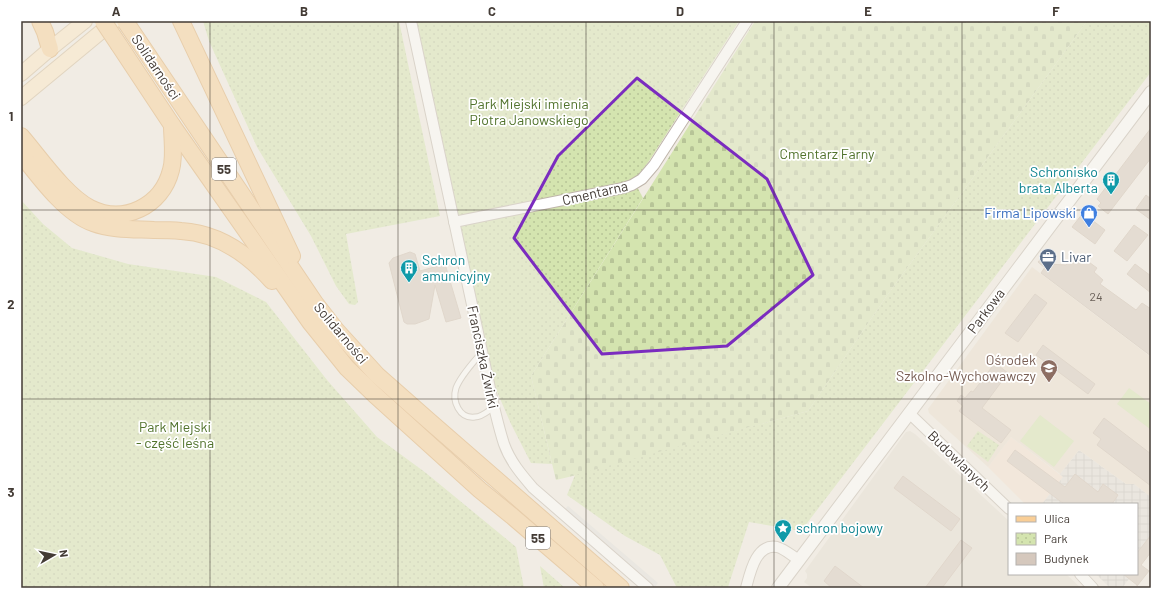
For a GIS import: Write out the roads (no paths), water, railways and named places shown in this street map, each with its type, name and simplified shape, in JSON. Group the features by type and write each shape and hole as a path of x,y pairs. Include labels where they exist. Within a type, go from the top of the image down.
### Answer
{"main road":[{"path":"40,21 50,49"},
{"path":"21,74 85,21"},
{"name":"Solidarności","path":"103,21 172,125 310,322 347,368 480,490 596,588"},
{"path":"21,98 114,21"},
{"name":"Solidarności","path":"125,21 315,303 336,330 378,375 621,588"},
{"path":"181,21 315,303"},
{"path":"21,136 62,186 75,197 90,208 103,213 117,214 140,209 152,202 161,193 168,181 172,168 172,125"},
{"path":"21,154 57,197 76,214 93,223 114,228 134,230 182,231 204,234 219,239 233,247 265,273 310,322"}],"street":[{"name":"Franciszka Żwirki","path":"411,21 494,407 504,443 510,457 521,474 534,488 648,588"},
{"name":"Cmentarna","path":"454,222 623,188 642,179 666,148 747,21"},
{"name":"Parkowa","path":"778,588 1150,94"},
{"name":"Budowlanych","path":"909,413 1008,508"},
{"path":"746,588 755,560 761,552 769,548 777,547 798,560"},
{"path":"1081,575 1093,588"}],"lane":[{"path":"482,352 461,378 454,397 456,405 466,416 474,418 482,415 494,407"}],"place":[{"name":"Schronisko brata Alberta","path":"1111,195"},
{"name":"Firma Lipowski","path":"1089,228"},
{"name":"Livar","path":"1048,272"},
{"name":"Schron amunicyjny","path":"409,283"},
{"name":"Ośrodek Szkolno-Wychowawczy","path":"1049,383"},
{"name":"schron bojowy","path":"783,543"}],"park label":[{"name":"Park Miejski imienia Piotra Janowskiego","path":"529,112"},
{"name":"Cmentarz Farny","path":"827,154"},
{"name":"Park Miejski - część leśna","path":"175,436"}]}
